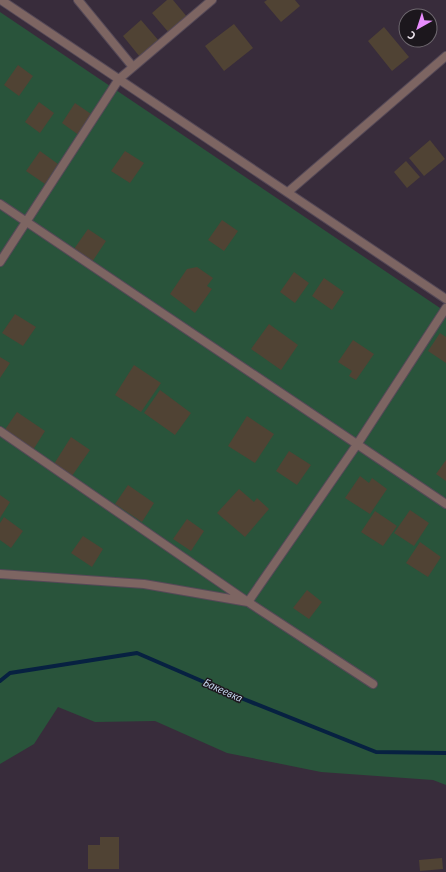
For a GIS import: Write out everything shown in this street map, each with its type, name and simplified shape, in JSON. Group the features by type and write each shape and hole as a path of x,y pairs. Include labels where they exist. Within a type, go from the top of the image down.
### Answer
{"lane":[{"path":"0,0 446,299"},
{"path":"78,0 133,67"},
{"path":"0,262 119,79 212,0"},
{"path":"288,192 446,56"},
{"path":"0,204 446,504"},
{"path":"248,602 358,444 446,308"},
{"path":"0,431 248,602 373,684"},
{"path":"0,574 144,584 248,602"}],"green space":[{"path":"0,12 446,312 446,785 433,780 321,772 227,753 155,721 95,722 58,707 34,744 0,764"}],"building":[{"path":"167,0 173,0 188,18 170,34 152,13"},
{"path":"267,0 295,0 300,6 281,22 264,2"},
{"path":"141,20 159,41 140,57 123,36"},
{"path":"234,24 253,48 224,71 205,46"},
{"path":"384,27 398,44 398,48 402,48 409,57 392,71 368,41"},
{"path":"18,65 33,76 19,96 4,85"},
{"path":"39,102 54,113 40,133 25,122"},
{"path":"75,103 94,116 80,136 62,123"},
{"path":"430,140 445,159 424,176 409,158"},
{"path":"40,151 58,164 45,184 26,171"},
{"path":"125,151 144,163 130,183 111,171"},
{"path":"406,161 420,177 407,188 394,172"},
{"path":"222,220 238,231 224,251 208,240"},
{"path":"88,229 106,241 92,262 74,249"},
{"path":"197,267 213,278 207,286 212,289 195,313 170,294 187,269"},
{"path":"294,272 309,283 295,303 280,292"},
{"path":"324,278 344,292 332,310 312,296"},
{"path":"15,314 36,327 23,346 2,333"},
{"path":"269,324 298,345 281,370 251,349"},
{"path":"440,333 446,337 446,363 428,351"},
{"path":"353,340 374,354 356,380 349,376 352,371 338,362"},
{"path":"0,357 10,363 0,378"},
{"path":"134,365 161,383 141,412 115,395"},
{"path":"160,390 191,413 175,435 144,413"},
{"path":"17,412 45,431 33,450 4,431"},
{"path":"247,416 274,434 255,463 228,446"},
{"path":"71,437 90,450 72,476 54,464"},
{"path":"289,451 311,465 297,485 276,471"},
{"path":"446,460 446,481 436,474"},
{"path":"360,476 369,483 372,478 387,489 370,514 345,498"},
{"path":"128,485 154,503 142,522 115,504"},
{"path":"239,489 254,502 257,498 269,509 245,537 217,513"},
{"path":"0,495 10,502 0,518"},
{"path":"410,510 429,523 414,546 394,533"},
{"path":"375,511 397,526 383,546 361,532"},
{"path":"4,517 23,531 11,548 0,540 0,523"},
{"path":"187,519 204,531 191,551 173,539"},
{"path":"83,536 103,549 92,567 71,553"},
{"path":"420,542 441,557 428,577 406,563"},
{"path":"307,590 322,602 309,619 293,608"},
{"path":"100,837 119,837 119,869 88,869 88,845 100,845"},
{"path":"442,858 443,869 420,871 419,860"}],"waterway":[{"name":"Бакеевка","path":"0,681 10,673 137,653 241,698 376,752 446,753"}]}
